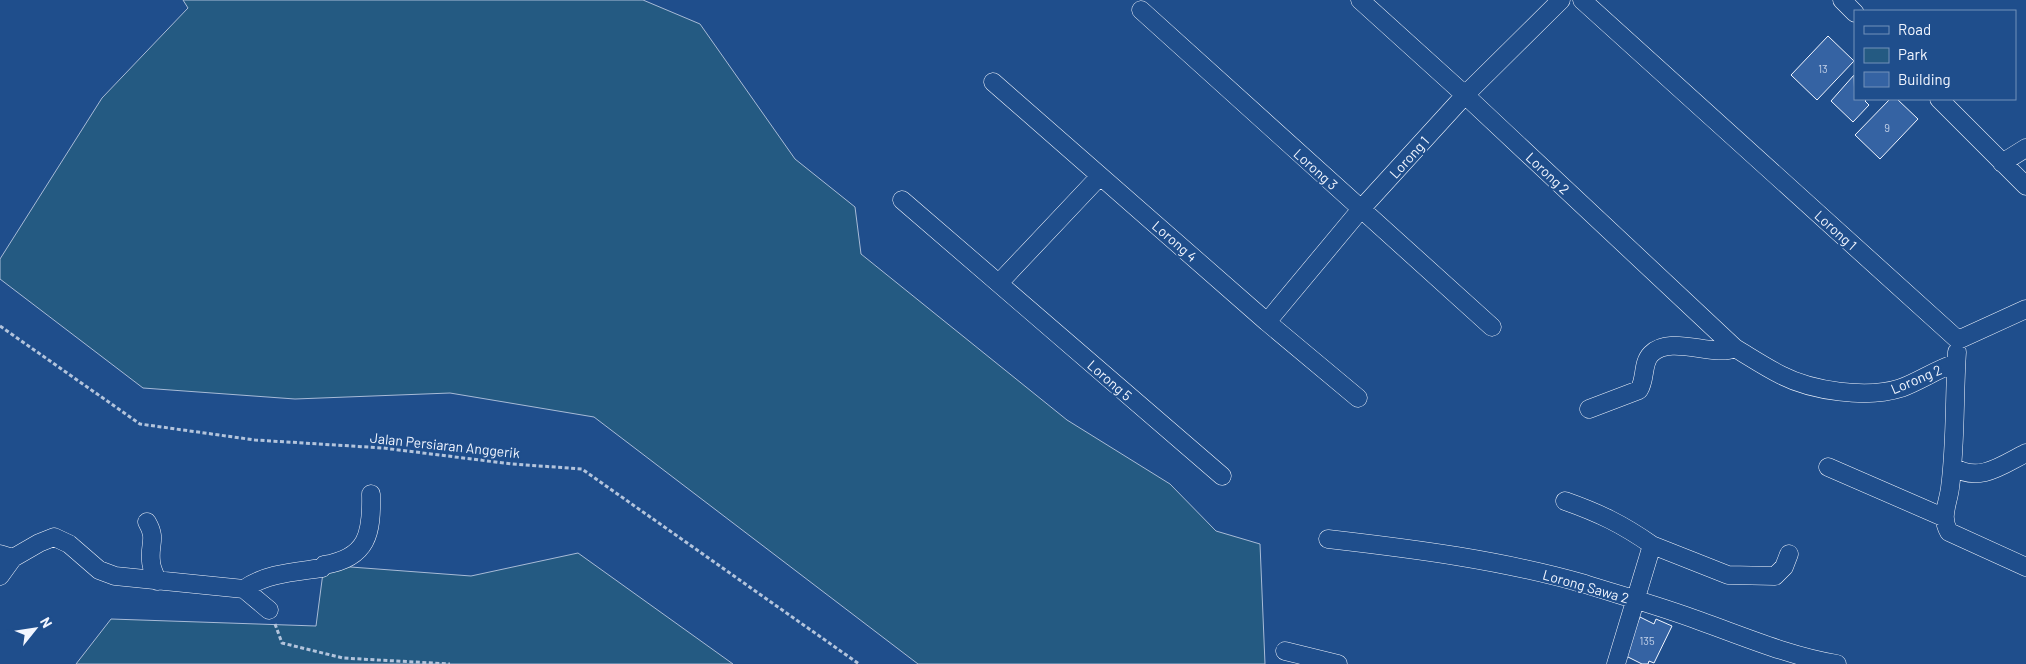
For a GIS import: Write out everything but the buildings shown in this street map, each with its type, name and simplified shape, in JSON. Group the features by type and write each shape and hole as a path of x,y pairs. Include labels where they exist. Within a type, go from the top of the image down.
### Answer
{"street":[{"name":"Lorong 2","path":"1360,0 1466,95 1735,348 1783,376 1830,391 1878,393 1921,380 1942,367 1956,363"},
{"name":"Lorong 1","path":"1267,322 1361,209 1466,95 1561,0"},
{"name":"Lorong 1","path":"1582,0 1958,340"},
{"path":"1842,0 1854,12"},
{"name":"Lorong 3","path":"1141,10 1492,327"},
{"name":"Lorong 4","path":"993,82 1267,322 1358,398"},
{"path":"1940,100 2026,186"},
{"path":"2002,163 2026,148"},
{"path":"999,284 1100,176"},
{"name":"Lorong 5","path":"902,200 1222,476"},
{"path":"2026,309 1958,340 1953,467 1948,501 1943,517 1944,524 1949,532 2026,567"},
{"path":"1589,410 1639,390 1644,383 1646,360 1652,352 1663,348 1689,346 1726,352 1735,348"},
{"path":"1953,467 1963,473 1972,474 1993,470 2026,452"},
{"path":"1828,467 1943,517"},
{"path":"244,589 266,577 322,568 324,565 338,563 353,555 361,548 370,530 371,494"},
{"path":"1565,501 1602,514 1652,544 1728,575 1775,576 1784,567 1789,554"},
{"path":"146,522 152,530 151,560 157,581"},
{"path":"0,576 6,556 54,537 69,544 99,570 115,576 244,589 269,610"},
{"name":"Lorong Sawa 2","path":"1328,539 1424,551 1520,567 1585,584 1698,620 1767,646 1817,661 1837,664"},
{"path":"1616,664 1652,544"},
{"path":"1285,651 1338,664"}],"path":[{"name":"Jalan Persiaran Anggerik","path":"0,326 140,424 255,440 383,448 512,464 582,469 859,664"},
{"path":"269,610 282,643 343,658 450,664"}],"green space":[{"path":"183,0 643,0 700,24 795,159 855,207 861,254 1067,420 1170,484 1216,531 1260,544 1265,664 918,664 594,417 450,393 295,399 143,388 0,279 0,259 102,98 188,8"},
{"path":"578,553 733,664 76,664 111,619 316,626 324,565 471,576"}]}
